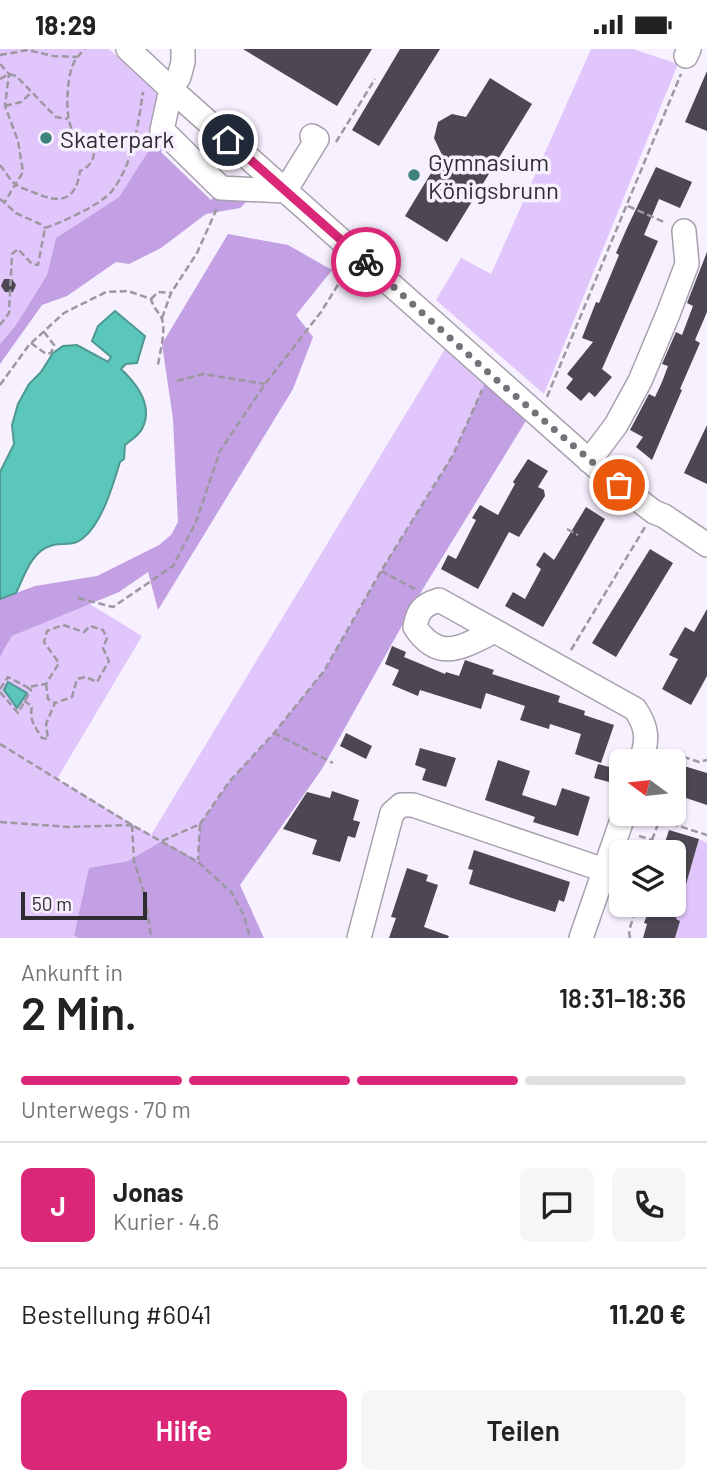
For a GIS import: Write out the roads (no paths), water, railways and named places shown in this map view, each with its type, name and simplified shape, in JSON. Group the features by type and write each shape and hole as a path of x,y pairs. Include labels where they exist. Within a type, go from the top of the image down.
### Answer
{"street":[{"path":"128,49 285,191 355,244 491,375 589,461 654,512 707,545"},
{"path":"183,49 181,70 171,89 162,130 221,188 285,191"},
{"path":"285,191 317,139 312,136"},
{"path":"589,461 616,425 664,325 687,264 684,231"},
{"path":"493,632 465,646 447,651 422,638 415,627 417,616 424,605 439,600 635,709 644,721 644,749"},
{"path":"359,938 391,813 401,805 413,805 604,870"},
{"path":"581,938 620,826"}],"place":[{"name":"Skaterpark","path":"46,138"},
{"name":"Gymnasium Königsbrunn","path":"414,175"}]}
